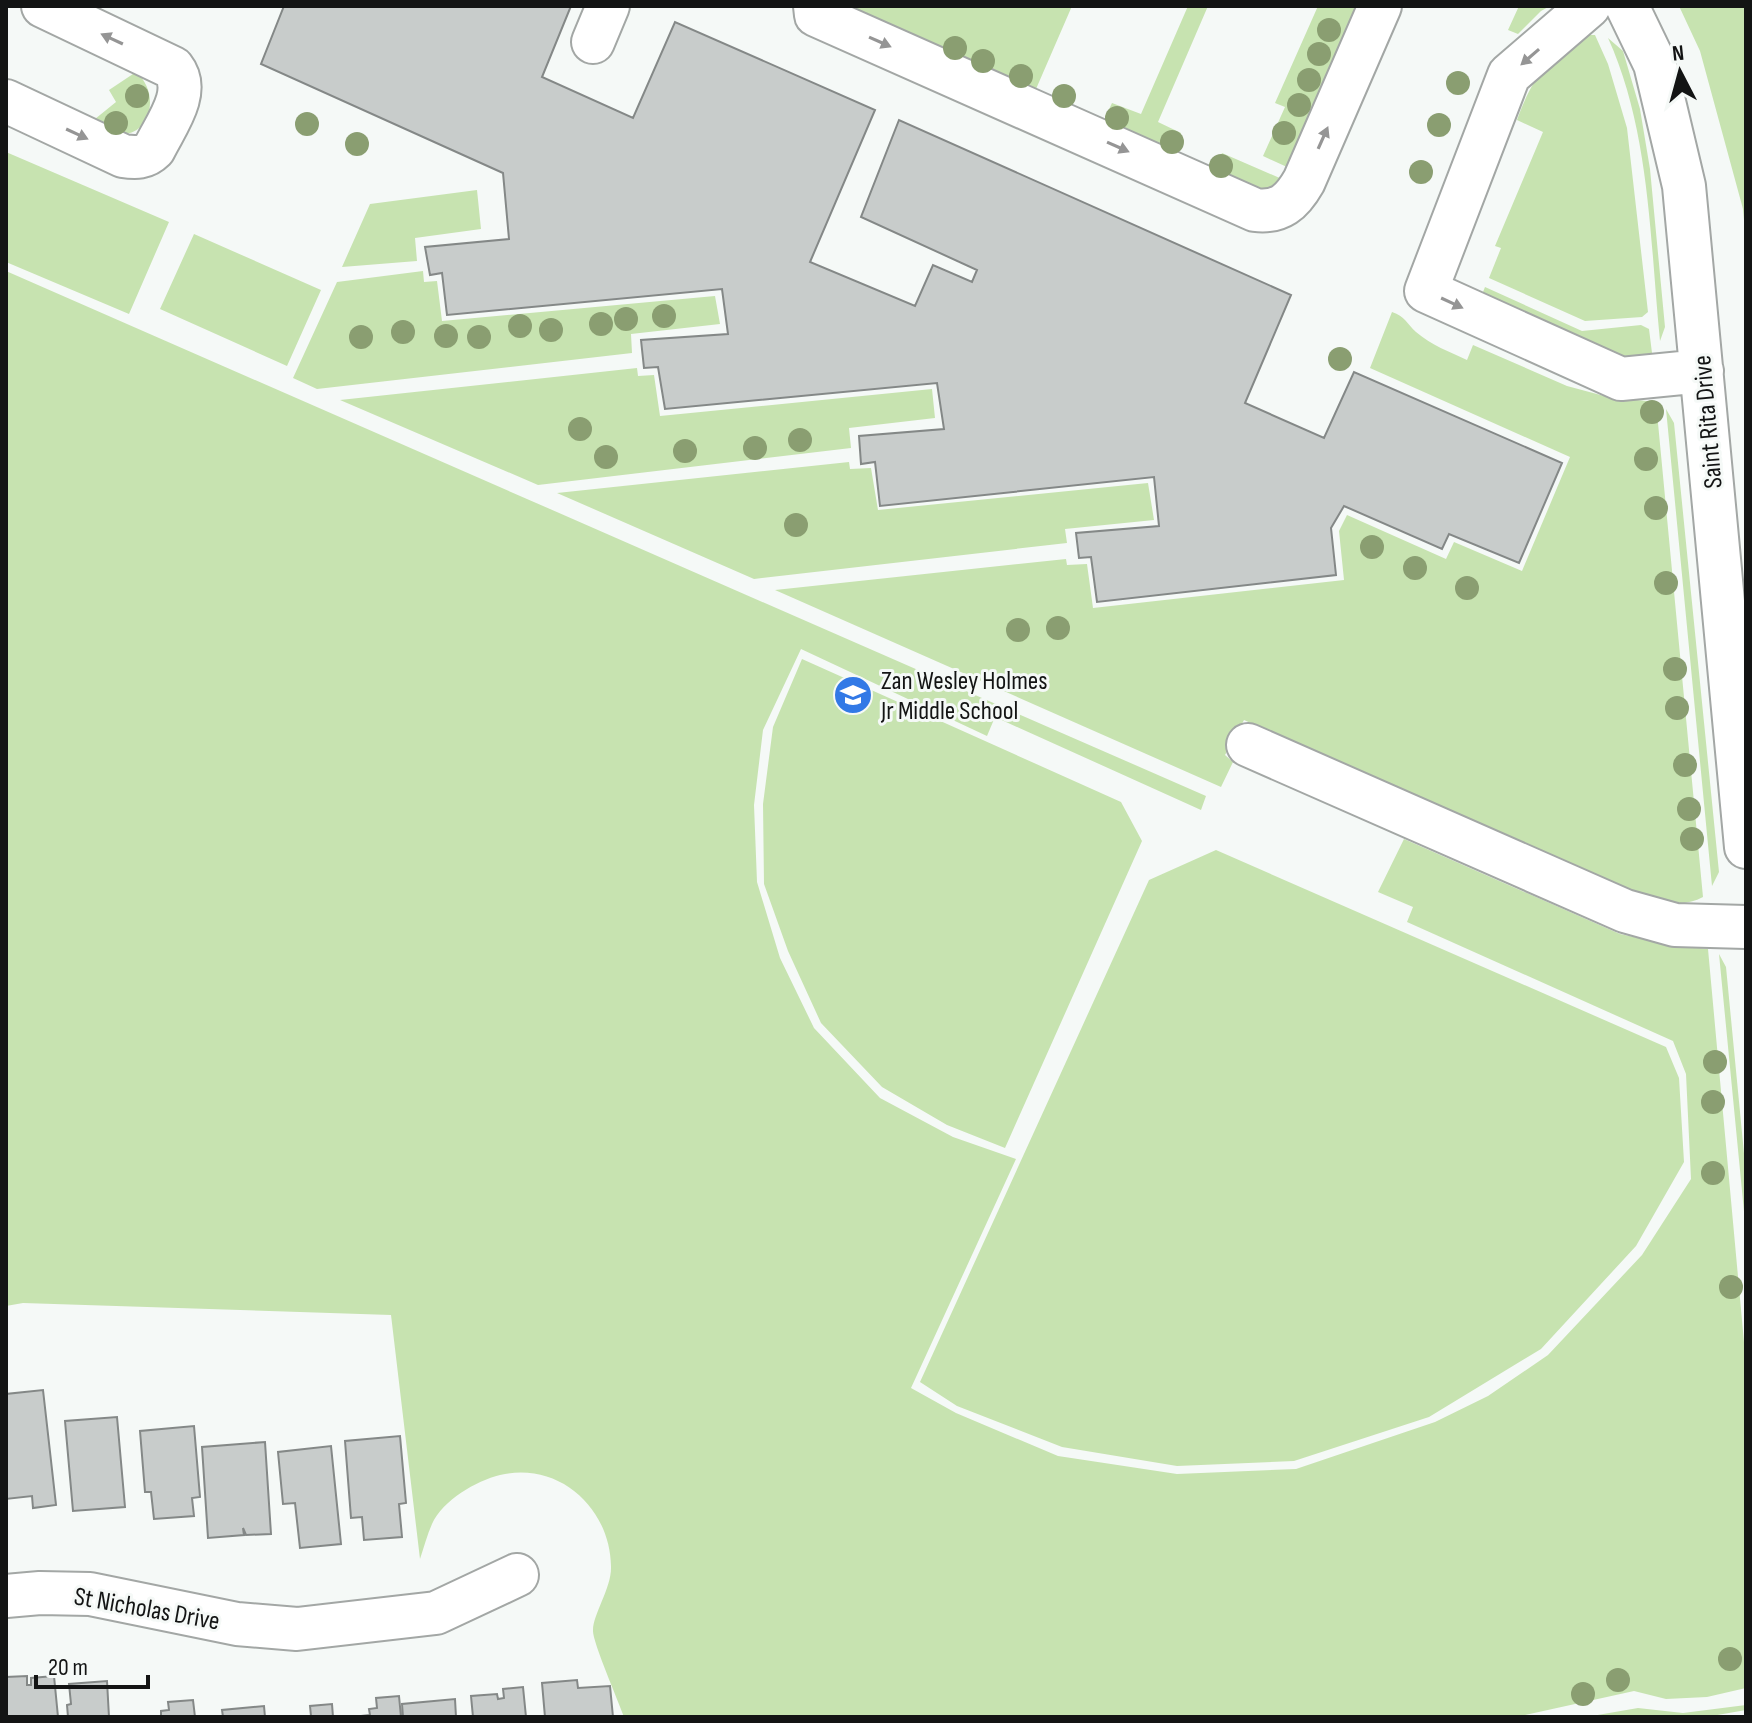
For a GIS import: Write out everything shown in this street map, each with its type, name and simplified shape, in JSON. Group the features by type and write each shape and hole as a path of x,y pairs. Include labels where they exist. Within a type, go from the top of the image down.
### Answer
{"street":[{"path":"6,101 123,156 138,158 154,149 181,93 182,82 173,68 43,6"},
{"path":"809,9 1255,210 1269,212 1282,208 1297,194 1380,6"},
{"path":"1589,6 1509,75 1426,291 1621,379 1702,371"},
{"name":"Saint Rita Drive","path":"1627,6 1655,64 1684,186 1746,847"},
{"path":"1248,745 1625,911 1675,925 1746,927"},
{"name":"St Nicholas Drive","path":"6,1596 90,1594 237,1624 297,1629 436,1613 517,1575"}],"green space":[{"path":"854,6 1072,6 1036,89 867,17"},
{"path":"1188,6 1208,6 1158,122 1181,133 1172,152 1103,122 1112,103 1141,114"},
{"path":"1318,6 1358,6 1287,167 1263,156 1285,107 1275,103"},
{"path":"1519,6 1550,6 1518,34 1508,30"},
{"path":"1679,6 1746,6 1746,243 1743,209 1700,51"},
{"path":"1585,35 1595,35 1608,64 1627,128 1648,312 1642,317 1585,321 1489,278 1501,248 1495,246 1543,132 1517,120 1523,104 1543,71"},
{"path":"1608,38 1623,51 1640,109 1650,169 1665,327 1660,341 1640,148 1622,73"},
{"path":"136,72 149,92 148,114 136,130 127,134 113,132 95,119 116,102 109,90"},
{"path":"6,152 169,222 129,314 6,262"},
{"path":"1222,153 1282,179 1276,190 1264,191 1215,169"},
{"path":"477,190 481,229 415,238 417,261 342,267 370,204"},
{"path":"194,234 321,290 287,366 160,309"},
{"path":"6,271 1206,796 1201,810 995,717 987,736 801,649 763,730 754,805 757,882 780,958 814,1028 880,1098 953,1137 1016,1159 911,1388 956,1413 1058,1456 1177,1474 1296,1469 1435,1422 1488,1396 1548,1355 1642,1255 1691,1179 1686,1074 1673,1041 1407,922 1413,907 1378,892 1404,839 1620,934 1708,949 1746,1364 1746,1688 1707,1697 1666,1699 1634,1691 1516,1717 624,1717 593,1630 611,1574 608,1545 602,1525 577,1494 561,1482 542,1475 500,1475 481,1482 461,1493 437,1515 420,1559 391,1315 23,1303 6,1306"},
{"path":"423,271 424,282 437,281 442,321 715,296 720,324 631,334 632,353 317,389 293,378 337,282"},
{"path":"1485,287 1582,331 1641,325 1649,329 1652,353 1623,359 1479,302"},
{"path":"1392,312 1428,341 1467,360 1473,345 1567,386 1608,397 1656,402 1703,897 1679,903 1638,895 1244,720 1225,755 1233,762 1221,787 775,590 1066,559 1067,565 1087,564 1093,608 1344,580 1339,531 1347,515 1446,559 1454,542 1522,571 1570,457 1370,368"},
{"path":"637,368 638,376 654,375 660,416 932,389 935,418 849,428 851,448 538,485 340,400"},
{"path":"1666,409 1674,423 1719,872 1712,886"},
{"path":"849,462 850,469 871,468 878,510 1148,483 1154,520 1065,529 1067,543 754,579 557,493"},
{"path":"802,659 1121,802 1142,841 1005,1148 947,1125 882,1087 821,1023 788,951 764,884 763,804 773,727"},
{"path":"1216,850 1666,1047 1679,1078 1684,1162 1636,1246 1541,1349 1429,1417 1294,1461 1177,1466 1062,1447 957,1406 920,1382 1149,880"},
{"path":"1719,954 1726,967 1746,1174 1746,1232"},
{"path":"1746,1705 1746,1710 1706,1717 1586,1717 1638,1708 1683,1713"}],"building":[{"path":"284,6 571,6 542,77 633,118 675,22 875,110 810,262 915,306 933,265 972,282 977,270 861,217 899,120 1291,295 1245,403 1324,438 1354,372 1562,463 1519,563 1449,534 1442,549 1344,506 1331,528 1336,575 1097,602 1091,557 1079,558 1076,533 1159,526 1154,477 880,506 875,462 861,464 859,436 944,429 937,383 665,409 658,367 644,368 641,340 728,334 722,289 447,315 442,273 430,275 425,247 509,239 503,173 261,64"},
{"path":"43,1390 56,1505 33,1508 32,1496 6,1499 6,1394"},
{"path":"117,1417 125,1507 73,1511 65,1421"},
{"path":"194,1426 200,1497 192,1498 194,1516 154,1519 151,1492 145,1492 140,1431"},
{"path":"400,1436 406,1503 399,1504 402,1537 364,1540 362,1517 351,1518 345,1441"},
{"path":"265,1442 271,1534 246,1535 243,1528 244,1535 208,1538 202,1447"},
{"path":"331,1446 341,1544 300,1548 295,1503 283,1504 278,1452"},
{"path":"27,1676 27,1685 31,1685 31,1678 54,1676 58,1717 6,1717 6,1677"},
{"path":"577,1680 578,1688 610,1686 613,1717 545,1717 542,1683"},
{"path":"107,1681 109,1717 68,1717 67,1705 71,1704 69,1684"},
{"path":"523,1687 526,1717 473,1717 471,1696 497,1694 498,1699 504,1698 503,1689"},
{"path":"399,1696 401,1717 352,1717 370,1715 369,1709 377,1708 376,1698"},
{"path":"455,1699 456,1717 403,1717 402,1704"},
{"path":"193,1700 195,1717 161,1717 161,1711 169,1710 168,1702"},
{"path":"332,1704 333,1717 301,1717 311,1716 310,1706"},
{"path":"264,1706 265,1717 223,1717 222,1710"}],"place":[{"name":"Zan Wesley Holmes Jr Middle School","path":"853,695"}]}
